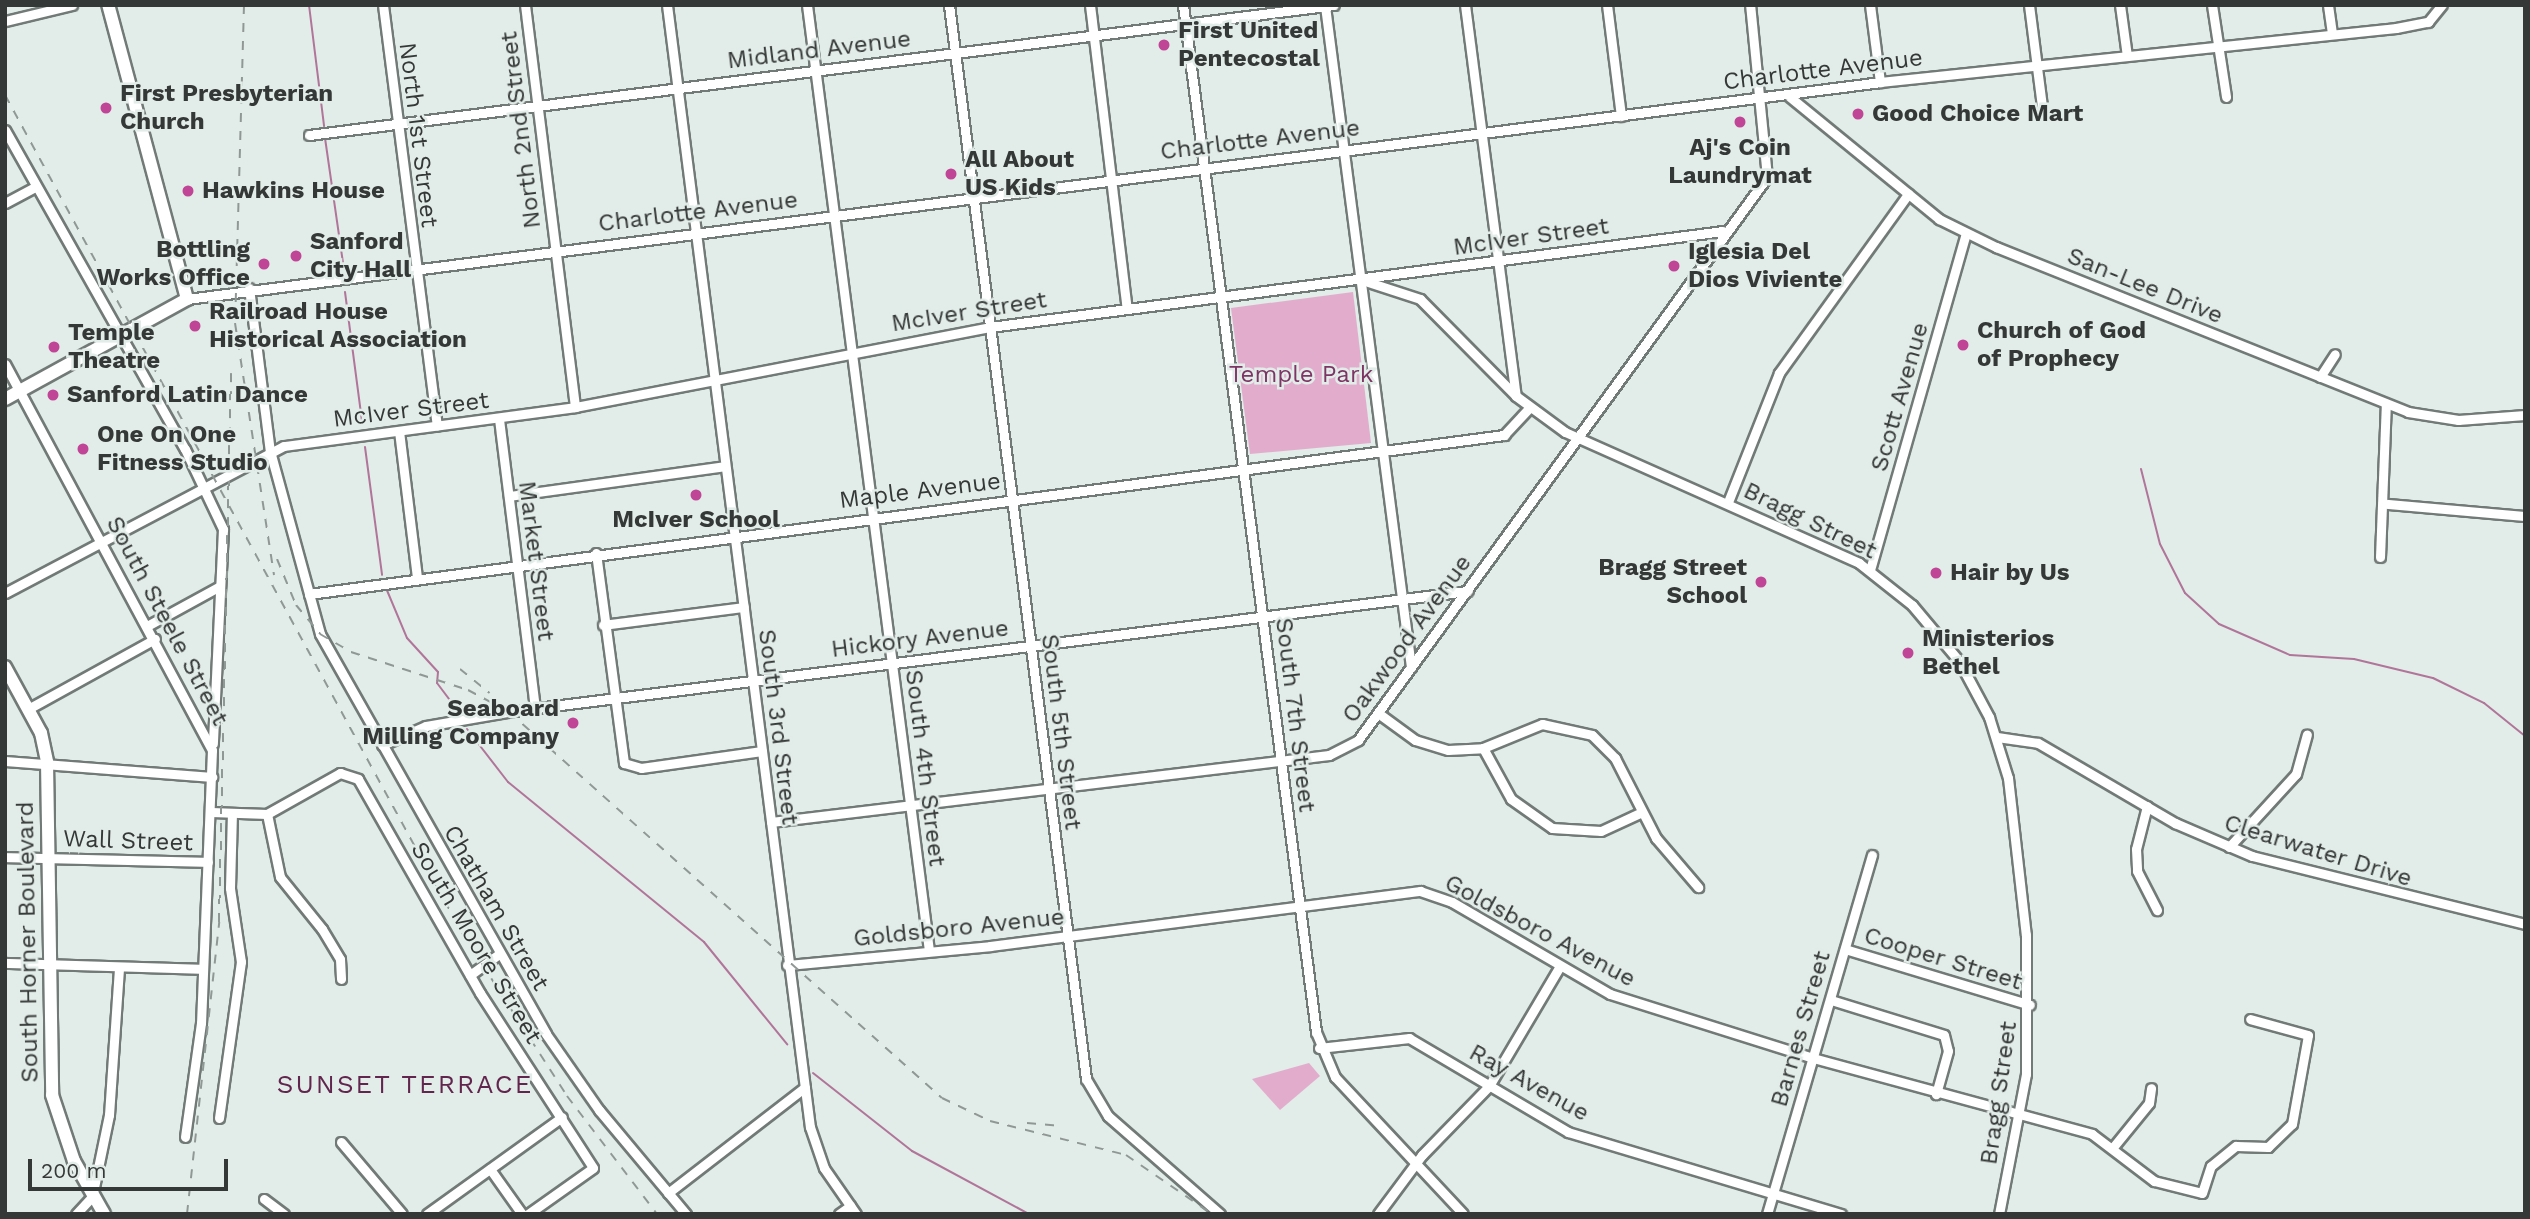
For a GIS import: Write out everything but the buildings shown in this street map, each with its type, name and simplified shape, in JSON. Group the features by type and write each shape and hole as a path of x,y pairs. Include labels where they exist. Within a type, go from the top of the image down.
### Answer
{"main road":[{"path":"108,5 187,299"},
{"name":"Charlotte Avenue","path":"5,399 187,299"},
{"name":"South Horner Boulevard","path":"5,667 29,709 47,762 47,964 51,1095 92,1197 104,1214"}],"street":[{"path":"5,21 72,5"},
{"name":"North 1st Street","path":"383,5 437,426"},
{"name":"North 2nd Street","path":"525,5 575,407"},
{"name":"South 3rd Street","path":"667,5 787,965 805,1087 818,1155 853,1210"},
{"name":"South 4th Street","path":"807,5 929,951"},
{"name":"South 5th Street","path":"949,5 1067,937 1089,1091 1108,1116 1220,1214"},
{"path":"1090,5 1127,309"},
{"name":"South 7th Street","path":"1184,5 1319,1048 1335,1077 1463,1214"},
{"path":"1465,5 1516,396"},
{"path":"1607,5 1621,116"},
{"name":"Oakwood Avenue","path":"771,822 1342,752 1378,713 1578,439 1723,231 1767,177 1762,99 1750,5"},
{"path":"1870,5 1880,82"},
{"path":"2029,5 2042,106"},
{"path":"2120,5 2127,56"},
{"path":"2212,5 2225,97"},
{"path":"2328,5 2332,32"},
{"name":"Charlotte Avenue","path":"187,299 249,288 1343,152 1483,131 1790,97 1880,82 2414,24 2436,17 2442,5"},
{"path":"1329,6 1343,152 1411,667"},
{"name":"Midland Avenue","path":"309,135 397,126 537,105 1329,6"},
{"name":"San-Lee Drive","path":"1790,97 1908,194 1966,234 2386,404 2443,419 2525,415"},
{"path":"5,130 205,485 223,529 212,750"},
{"path":"5,203 35,187"},
{"path":"1728,502 1779,373 1908,194"},
{"name":"McIver Street","path":"5,593 270,451 575,407 852,350 989,327 1361,281 1723,231"},
{"name":"Scott Avenue","path":"1870,570 1966,234"},
{"name":"Bragg Street","path":"1361,281 1420,299 1516,396 1578,439 1728,502 1870,570 1912,605 1959,661 1997,737 2012,799 2030,1005 2019,1116 1999,1214"},
{"name":"Chatham Street","path":"249,288 270,451 309,596 327,650 499,954 598,1110 686,1214"},
{"path":"2320,377 2335,354"},
{"name":"South Steele Street","path":"5,364 155,639 212,750 203,969 185,1137"},
{"path":"2380,557 2387,504 2386,404"},
{"name":"Maple Avenue","path":"309,596 516,563 1504,435 1530,408"},
{"name":"Market Street","path":"499,419 535,708"},
{"path":"399,431 417,577"},
{"path":"509,496 726,466"},
{"path":"2387,504 2525,516"},
{"path":"596,553 619,754 628,766 762,751"},
{"path":"147,626 220,586"},
{"name":"Hickory Avenue","path":"382,745 442,722 535,708 1402,597 1467,591"},
{"path":"603,625 744,607"},
{"path":"29,709 155,639"},
{"path":"1378,713 1432,747 1483,748 1525,727 1579,729 1615,758 1642,812 1698,887"},
{"path":"2229,847 2296,774 2307,734"},
{"name":"Clearwater Drive","path":"1997,737 2029,738 2147,806 2229,847 2525,923"},
{"path":"1483,748 1511,799 1552,828 1601,831 1642,812"},
{"path":"5,761 47,762 212,777"},
{"name":"South Moore Street","path":"267,814 340,773 350,773 470,975 593,1168 528,1214"},
{"path":"2147,806 2136,849 2137,871 2157,910"},
{"path":"211,811 267,814 280,877 322,929 340,959 341,979"},
{"path":"219,1118 240,962 230,888 232,813"},
{"name":"Barnes Street","path":"1767,1214 1872,855"},
{"name":"Wall Street","path":"5,857 208,862"},
{"name":"Goldsboro Avenue","path":"787,965 1067,937 1300,905 1432,894 1560,966 1631,1002 2114,1146 2154,1181 2202,1193 2211,1166 2236,1146 2268,1147 2287,1136 2292,1124 2308,1035 2250,1019"},
{"name":"Cooper Street","path":"1845,949 2030,1005"},
{"path":"470,975 499,954"},
{"path":"5,963 203,969"},
{"path":"1378,1214 1416,1164 1489,1086 1560,966"},
{"path":"76,1214 92,1197 116,1057 119,967"},
{"path":"1831,1000 1944,1035 1948,1051 1936,1094"},
{"name":"Ray Avenue","path":"1319,1048 1409,1038 1567,1132 1841,1214"},
{"path":"668,1193 805,1087"},
{"path":"2114,1146 2149,1103 2151,1088"},
{"path":"427,1214 562,1117"},
{"path":"341,1142 402,1214"},
{"path":"490,1169 522,1214"},
{"path":"264,1199 284,1214"},
{"path":"839,1214 853,1210"}],"green space":[{"name":"Temple Park","path":"1353,292 1371,443 1250,454 1231,308"},
{"path":"1309,1063 1320,1076 1280,1110 1252,1079"}],"waterway":[{"path":"309,5 324,126"},
{"path":"325,138 343,263"},
{"path":"345,292 362,422"},
{"path":"365,447 382,575"},
{"path":"2141,469 2160,544 2185,593 2219,624 2290,655 2354,659 2433,678 2484,703 2525,736"},
{"path":"386,588 407,638 438,672 437,683 460,713"},
{"path":"467,729 508,782 704,942 787,1044"},
{"path":"813,1073 912,1151 1029,1214"}],"railway":[{"path":"244,5 235,323 274,575"},
{"path":"5,95 462,933 567,1096 657,1214"},
{"path":"187,1214 219,922 231,372"},
{"path":"277,559 296,605 320,634 351,652 468,690 509,712 942,1098 990,1121 1126,1155 1212,1214"},
{"path":"460,669 490,693"},
{"path":"1027,1123 1062,1126"}],"place":[{"name":"First United Pentecostal","path":"1164,45"},
{"name":"First Presbyterian Church","path":"106,108"},
{"name":"Good Choice Mart","path":"1858,114"},
{"name":"Aj's Coin Laundrymat","path":"1740,122"},
{"name":"All About US Kids","path":"951,174"},
{"name":"Hawkins House","path":"188,191"},
{"name":"Sanford City Hall","path":"296,256"},
{"name":"Bottling Works Office","path":"264,264"},
{"name":"Iglesia Del Dios Viviente","path":"1674,266"},
{"name":"Railroad House Historical Association","path":"195,326"},
{"name":"Church of God of Prophecy","path":"1963,345"},
{"name":"Temple Theatre","path":"54,347"},
{"name":"Sanford Latin Dance","path":"53,395"},
{"name":"One On One Fitness Studio","path":"83,449"},
{"name":"McIver School","path":"696,495"},
{"name":"Hair by Us","path":"1936,573"},
{"name":"Bragg Street School","path":"1761,582"},
{"name":"Ministerios Bethel","path":"1908,653"},
{"name":"Seaboard Milling Company","path":"573,723"}],"district":[{"name":"SUNSET TERRACE","path":"405,1085"}]}
